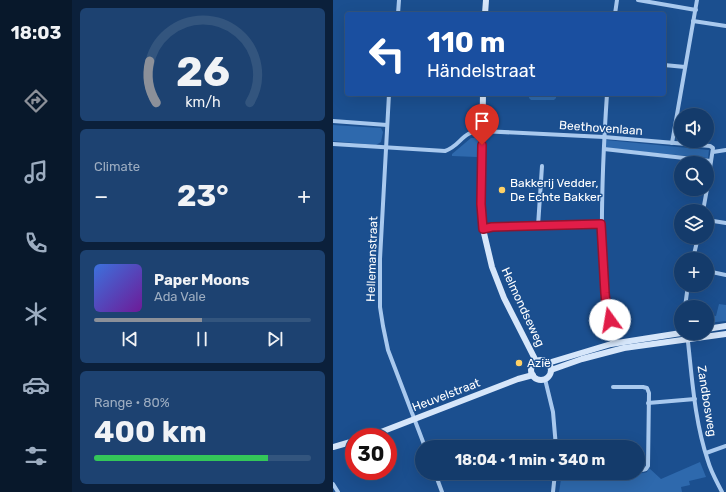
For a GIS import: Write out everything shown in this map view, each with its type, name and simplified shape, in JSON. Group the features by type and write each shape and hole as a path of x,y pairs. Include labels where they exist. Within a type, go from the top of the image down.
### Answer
{"street":[{"path":"398,12 399,0"},
{"path":"485,12 486,0"},
{"path":"615,12 617,0"},
{"path":"638,0 696,10"},
{"path":"672,143 697,0"},
{"path":"693,21 726,26"},
{"path":"666,65 685,67"},
{"name":"Hellemanstraat","path":"389,96 380,259 380,307 388,350 422,440"},
{"name":"Helmondseweg","path":"483,96 481,204 483,229 492,267 504,298 536,361"},
{"path":"607,96 601,224 605,293 607,314 610,320"},
{"path":"333,121 387,125"},
{"name":"Beethovenlaan","path":"333,144 445,151 453,148 464,136 473,131 482,131 604,137 710,146 713,148 713,152"},
{"name":"Beethovenlaan","path":"604,149 674,157"},
{"path":"712,156 713,152 726,150"},
{"path":"538,226 542,166"},
{"path":"714,221 726,223"},
{"path":"483,229 492,227 601,224"},
{"path":"714,272 726,275"},
{"path":"714,328 726,326"},
{"path":"548,363 551,370 549,376 540,380 533,375 531,369 536,361 545,361 548,363 611,344 674,334"},
{"path":"714,335 726,334"},
{"path":"551,370 624,348 674,338"},
{"name":"Zandbosweg","path":"688,340 699,424 708,462 722,492"},
{"name":"Heuvelstraat","path":"391,428 518,379 533,375"},
{"path":"545,379 553,412 555,440"},
{"path":"613,387 643,387 647,388 649,393 648,466 645,469"},
{"path":"648,403 695,399"},
{"path":"333,447 345,444"},
{"path":"706,453 726,446"},
{"path":"438,480 442,492"},
{"path":"553,492 554,480"},
{"path":"333,484 338,492"}],"shaded area":[{"path":"529,96 556,96 554,100 531,100"},
{"path":"333,125 381,128 383,132 381,142 376,145 333,141"},
{"path":"471,138 475,138 478,141 477,157 452,156 452,154"},
{"path":"606,140 674,147 674,148 709,150 708,156 687,156 605,148"},
{"path":"719,304 726,305 726,321 714,322 714,316 716,316"},
{"path":"700,462 706,477 689,481 690,485 681,487 682,492 559,492 561,480 645,480 645,473 649,468 661,479"}],"place":[{"name":"Bakkerij Vedder, De Echte Bakker","path":"502,190"},
{"name":"Azië","path":"519,363"}],"route":[{"path":"482,145 481,204 483,229 492,227 601,224 605,293 607,314 610,320"}]}
